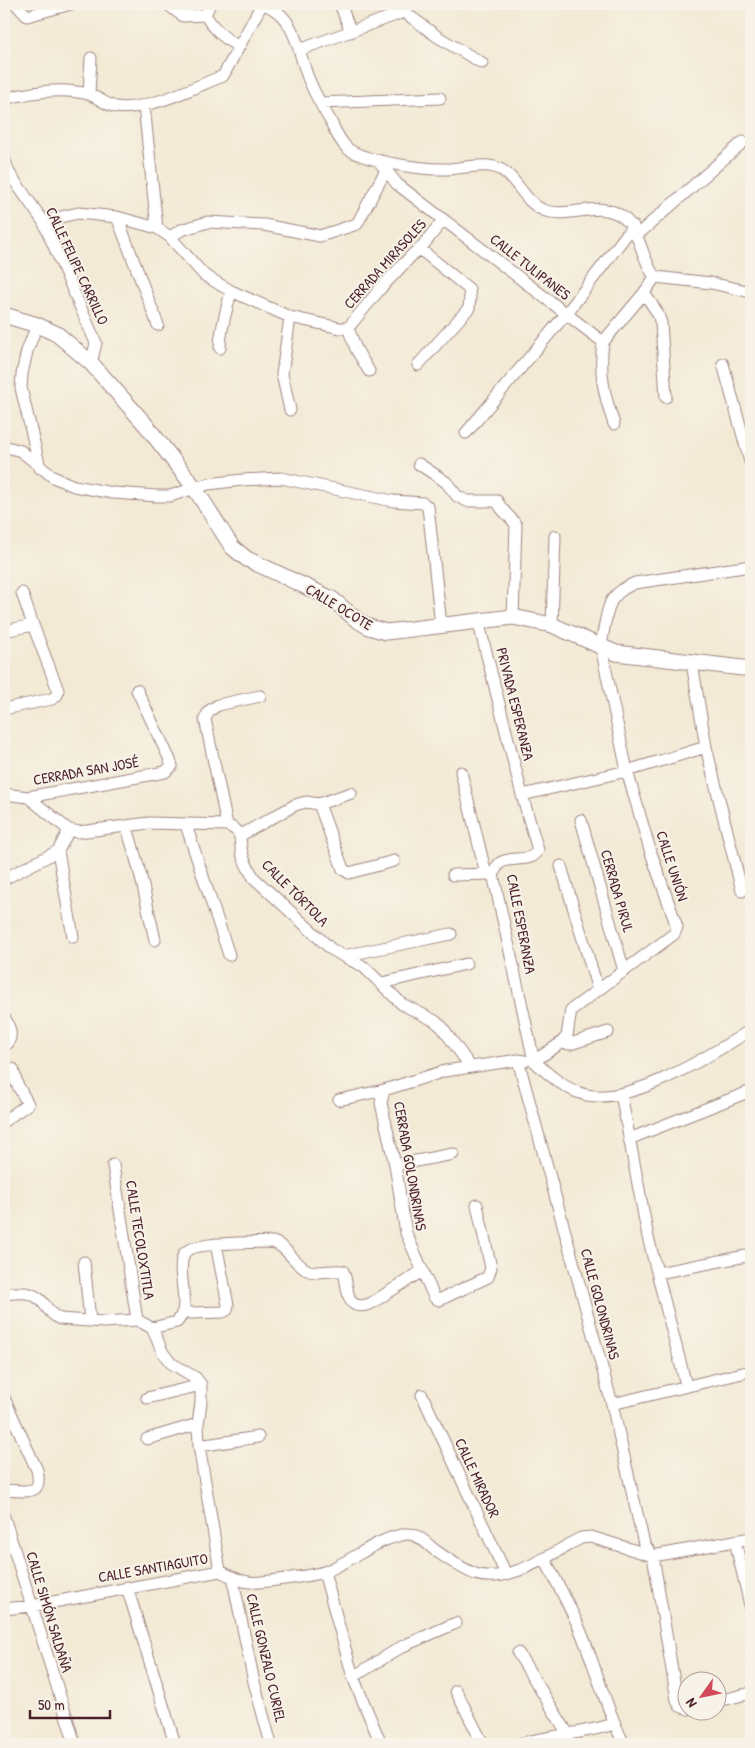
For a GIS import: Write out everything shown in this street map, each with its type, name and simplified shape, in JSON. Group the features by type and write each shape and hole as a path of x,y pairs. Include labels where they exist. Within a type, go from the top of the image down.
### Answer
{"street":[{"path":"16,4 27,16 71,4"},
{"path":"168,4 183,16 207,9 215,30 239,47"},
{"path":"4,99 47,92 72,92 89,94 116,107 144,106 223,76 263,4 281,15 292,31 308,78 337,134 347,148 378,160 414,167 447,169 492,166 506,172 529,201 543,210 565,214 601,208 619,214 634,231 648,269 655,277 711,284 751,292"},
{"path":"340,4 351,32"},
{"path":"299,50 351,32 404,8 438,37 482,63"},
{"path":"89,94 91,58"},
{"path":"321,104 440,98"},
{"path":"43,221 78,213 117,217 157,228 144,106"},
{"path":"466,433 634,231 743,142"},
{"name":"CALLE FELIPE CARRILLO","path":"4,158 8,173 43,221 96,344 91,364"},
{"name":"CALLE TULIPANES","path":"378,160 397,184 602,342"},
{"path":"170,238 181,230 208,222 264,225 320,236 357,224 386,170"},
{"path":"117,217 158,325"},
{"name":"CERRADA MIRASOLES","path":"157,228 170,238 204,275 232,291 290,317 348,328 380,289 420,249 443,220"},
{"path":"418,365 469,308 470,298 469,290 420,249"},
{"path":"614,424 603,392 601,379 602,342 644,293 655,277"},
{"path":"220,348 220,333 225,321 232,291"},
{"path":"644,293 657,312 661,323 666,398"},
{"name":"CALLE OCOTE","path":"4,315 37,324 57,334 91,364 145,424 194,487 232,547 247,559 332,599 357,620 369,627 386,632 512,617 552,625 616,653 751,669"},
{"path":"290,317 282,374 290,410"},
{"path":"37,324 27,351 21,388 40,468"},
{"path":"348,328 356,349 368,371"},
{"path":"723,364 751,465"},
{"path":"4,447 21,451 40,468 74,486 113,493 164,496 181,493 194,487 242,480 281,478 394,501 422,504 428,507 430,516 441,625"},
{"path":"419,464 446,482 457,496 467,501 497,501 502,512 513,520 516,525 512,617"},
{"path":"552,625 555,536"},
{"path":"601,647 603,632 612,601 622,590 635,583 658,578 751,566"},
{"path":"4,709 52,699 57,695 58,690 22,593"},
{"name":"PRIVADA ESPERANZA","path":"478,620 522,795"},
{"path":"4,632 33,625"},
{"name":"CALLE UNIÓN","path":"562,1043 567,1036 572,1010 674,934 677,927 650,850 627,771 601,647"},
{"path":"692,662 706,748 742,891"},
{"name":"CERRADA SAN JOSÉ","path":"4,794 28,797 165,772 172,766 170,760 136,690"},
{"path":"227,825 205,719 209,711 218,705 260,696"},
{"path":"522,795 627,771 706,748"},
{"path":"453,875 489,874 461,772"},
{"path":"28,797 69,830 79,832 150,824 227,825 236,829 241,835 295,805 306,802 319,804 351,793"},
{"name":"CALLE ESPERANZA","path":"522,795 538,850 536,855 500,863 489,874 534,1061"},
{"path":"319,804 343,869 349,873 394,861"},
{"name":"CERRADA PIRUL","path":"581,820 624,971"},
{"path":"186,825 229,954"},
{"path":"127,827 140,873 155,940"},
{"path":"4,879 58,851 69,830"},
{"name":"CALLE TÓRTOLA","path":"241,835 242,852 246,866 254,878 318,938 343,956 364,967 402,1004 435,1021 442,1027 470,1066"},
{"path":"58,851 73,937"},
{"path":"561,866 598,990"},
{"path":"343,956 451,934"},
{"path":"382,983 466,964"},
{"path":"4,1017 11,1038 4,1045"},
{"path":"534,1061 557,1081 578,1093 596,1096 621,1094 687,1069 751,1030"},
{"path":"339,1100 384,1090 445,1071 470,1066 518,1060 534,1061 562,1043 570,1044 608,1032"},
{"name":"CALLE GOLONDRINAS","path":"518,1060 612,1404 644,1544 653,1556 678,1702"},
{"path":"4,1121 28,1104 17,1084 13,1070"},
{"name":"CERRADA GOLONDRINAS","path":"384,1090 381,1103 395,1165 406,1233 434,1297 438,1300 488,1277 490,1273 491,1268 477,1205"},
{"path":"629,1139 751,1091"},
{"path":"621,1094 648,1237 686,1385"},
{"path":"395,1165 452,1154"},
{"name":"CALLE TECOLOXTITLA","path":"113,1165 137,1320"},
{"path":"152,1328 177,1322 184,1311 181,1267 183,1255 190,1248 216,1244 274,1242 280,1244 305,1270 311,1272 343,1271 346,1275 347,1294 353,1303 362,1307 370,1304 422,1271"},
{"path":"184,1311 191,1313 223,1312 227,1310 228,1305 216,1244"},
{"path":"658,1273 751,1255"},
{"path":"84,1262 90,1320"},
{"path":"4,1294 32,1293 42,1300 54,1316 60,1319 104,1322 137,1320 152,1328 162,1353 171,1363 196,1378 201,1385 198,1424 199,1446 220,1571"},
{"path":"612,1404 751,1371"},
{"path":"147,1398 201,1385"},
{"name":"CALLE MIRADOR","path":"422,1395 506,1574"},
{"path":"4,1398 9,1424 37,1470 39,1480 38,1486 32,1490 24,1492 14,1489 4,1490"},
{"path":"146,1439 198,1424"},
{"path":"199,1446 258,1436"},
{"name":"CALLE SIMÓN SALDAÑA","path":"4,1517 75,1744"},
{"name":"CALLE SANTIAGUITO","path":"4,1609 32,1606 220,1571 235,1579 250,1583 324,1572 390,1538 409,1534 418,1537 447,1558 475,1574 489,1577 528,1567 581,1538 591,1537 653,1556 751,1538"},
{"path":"736,1541 751,1609"},
{"path":"544,1558 577,1622 614,1724 624,1744"},
{"path":"324,1572 352,1677 381,1744"},
{"name":"CALLE GONZALO CURIEL","path":"235,1579 234,1585 254,1682 271,1744"},
{"path":"127,1587 175,1744"},
{"path":"352,1677 403,1646 456,1623"},
{"path":"518,1653 568,1734"},
{"path":"456,1691 483,1744"},
{"path":"728,1699 751,1693"},
{"path":"519,1744 546,1741 614,1724"}]}
